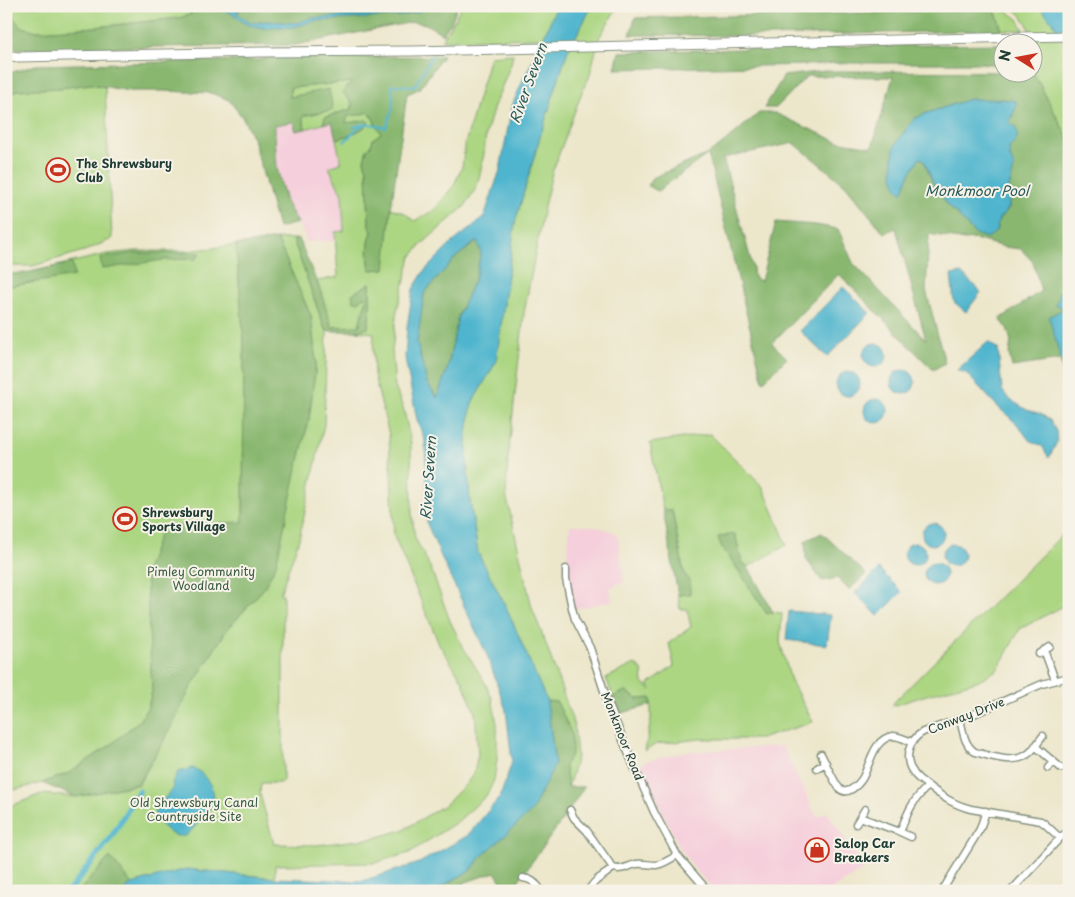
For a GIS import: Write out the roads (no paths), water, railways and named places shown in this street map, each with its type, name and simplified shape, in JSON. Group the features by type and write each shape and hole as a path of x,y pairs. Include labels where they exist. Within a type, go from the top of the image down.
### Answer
{"highway":[{"path":"6,59 18,57 413,51 1069,36"},
{"path":"6,55 18,57"}],"street":[{"name":"Monkmoor Road","path":"566,569 566,579 576,619 590,648 608,703 654,812 678,854 708,891"},
{"path":"1044,650 1055,680"},
{"name":"Conway Drive","path":"912,742 923,732 991,708 1036,686 1069,676"},
{"path":"960,720 968,748 974,752 1006,759 1017,759 1030,753 1043,736"},
{"path":"821,754 841,793 848,791 860,782 872,754 883,741 890,737 897,737 912,742 908,754 910,766 916,776 942,796 956,804 971,809 1040,821 1060,838"},
{"path":"1035,746 1061,768"},
{"path":"1048,768 1054,762"},
{"path":"817,768 826,763"},
{"path":"900,832 912,805 928,786"},
{"path":"856,824 865,809"},
{"path":"942,891 980,829 986,811"},
{"path":"570,815 587,831 613,868 623,869 641,863 656,865 678,854"},
{"path":"860,817 911,837"},
{"path":"1011,891 1069,830"},
{"path":"587,891 597,880 613,868"},
{"path":"526,876 537,884 541,891"}],"water":[{"path":"215,6 237,11 247,6 237,14 255,23 266,21 297,23 311,18 399,13 431,6 418,12 401,16 315,21 294,27 265,29 248,25 232,13 218,11"},
{"name":"River Severn","path":"557,6 592,6 567,53 539,140 515,223 496,362 472,403 467,433 470,501 478,553 507,609 547,701 555,764 532,811 481,857 471,870 434,891 124,891 132,884 186,869 275,878 362,881 419,863 467,836 500,797 512,762 506,710 487,655 427,524 425,441 417,420 405,358 407,327 413,289 425,270 452,243 484,217 500,170 512,106","holes":["477,241 481,252 476,276 458,317 448,367 437,398 427,383 417,343 424,293 456,257"]},
{"path":"1039,6 1069,6 1069,50 1053,23"},
{"name":"Monkmoor Pool","path":"970,99 1016,101 1016,108 1009,122 1015,127 1018,134 1015,142 1009,148 1014,167 1009,188 1009,207 999,218 994,234 987,238 975,234 948,205 934,185 924,160 921,158 909,175 902,193 897,188 893,176 894,147 914,119"},
{"path":"961,273 981,292 966,312 954,302 951,275"},
{"path":"843,287 870,313 827,357 800,331"},
{"path":"1069,289 1069,358 1061,360 1049,317 1064,308 1055,304 1059,298 1059,292"},
{"path":"988,342 998,349 1002,390 1009,399 1027,410 1041,414 1051,421 1056,431 1057,442 1049,458 1042,446 1029,440 1018,425 966,373 957,370"},
{"path":"875,343 884,346 887,355 884,364 875,367 866,364 863,355 866,346"},
{"path":"903,370 912,373 915,382 912,391 903,394 894,391 891,382 894,373"},
{"path":"848,372 857,375 860,384 857,393 848,396 839,393 836,384 839,375"},
{"path":"876,399 885,402 888,411 885,420 876,423 867,420 864,411 867,402"},
{"path":"933,523 941,526 944,534 941,542 933,545 925,542 922,534 925,526"},
{"path":"915,543 923,546 926,554 923,562 915,565 907,562 904,554 907,546"},
{"path":"953,544 961,547 964,555 961,563 953,566 945,563 942,555 945,547"},
{"path":"935,563 943,566 946,574 943,582 935,585 927,582 924,574 927,566"},
{"path":"879,569 902,592 878,616 855,593"},
{"path":"789,611 831,615 827,645 786,640"},
{"path":"192,768 200,772 208,782 213,791 213,803 186,836 173,835 161,824 154,813 174,788 172,783 178,772"}],"waterway":[{"path":"344,142 362,125 371,124 386,128 393,107 392,85 415,86 433,54"},
{"path":"353,127 360,125"},
{"path":"69,891 112,836 139,791"}],"place":[{"name":"The Shrewsbury Club","path":"58,170"},
{"name":"Shrewsbury Sports Village","path":"125,519"},
{"name":"Salop Car Breakers","path":"817,850"}],"park label":[{"name":"Pimley Community Woodland","path":"201,578"},
{"name":"Old Shrewsbury Canal Countryside Site","path":"194,809"}]}
